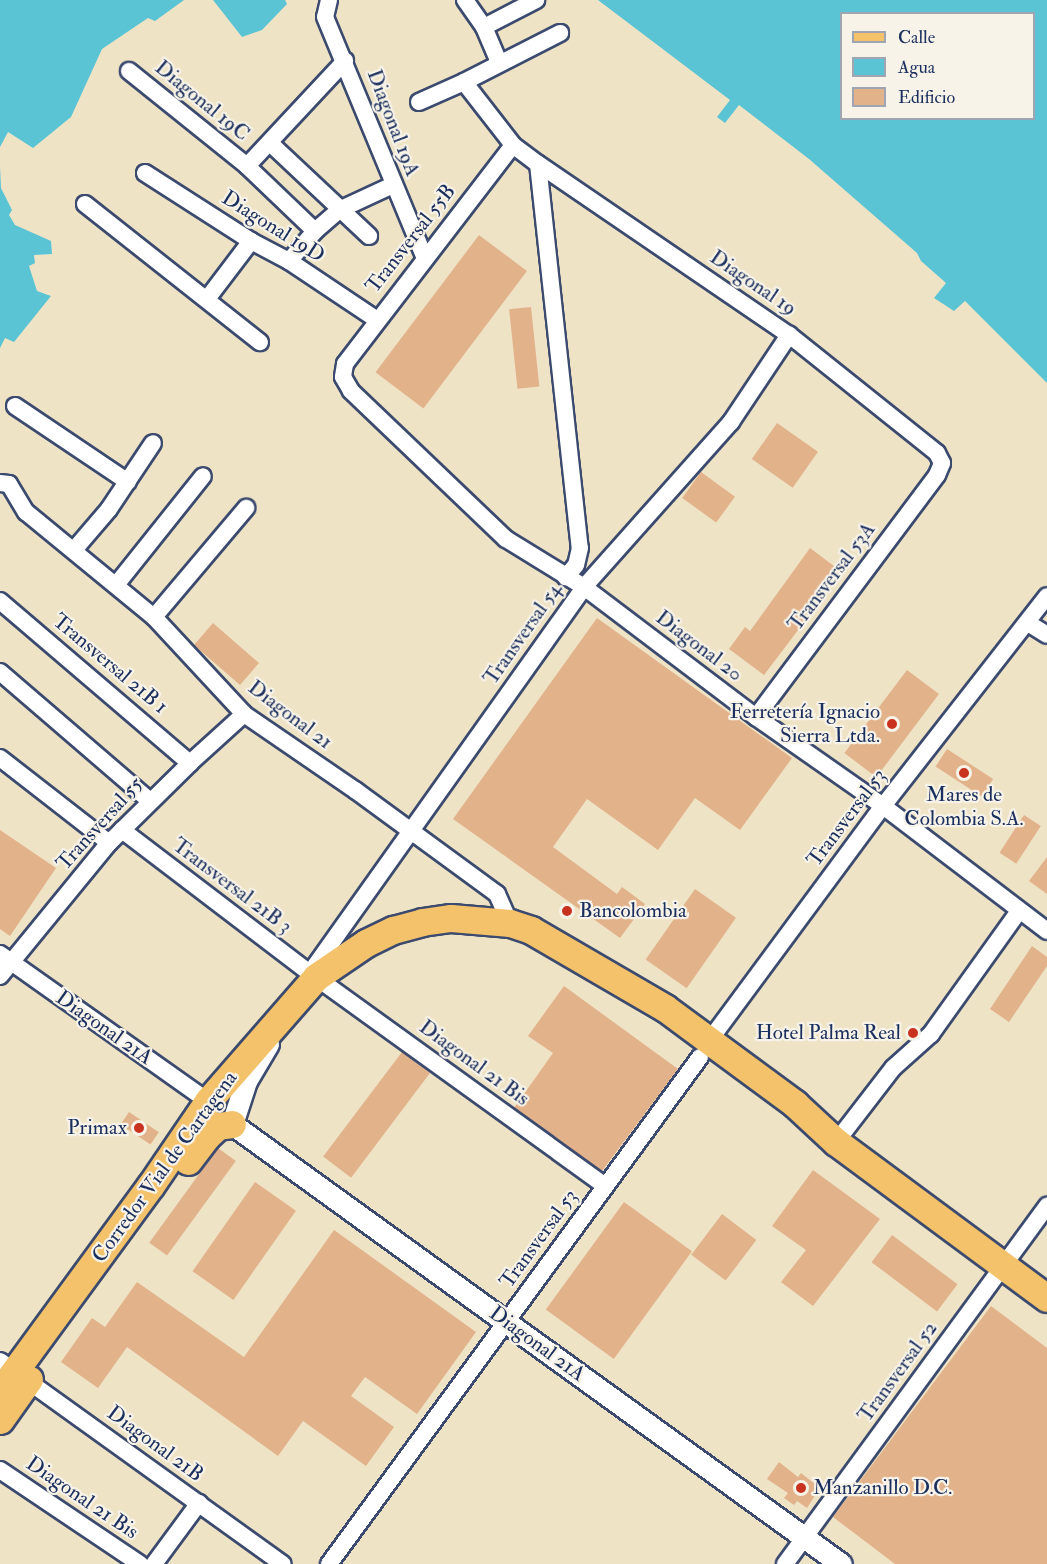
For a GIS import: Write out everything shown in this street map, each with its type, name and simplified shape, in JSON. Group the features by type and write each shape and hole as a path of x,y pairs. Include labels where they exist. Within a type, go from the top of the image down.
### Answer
{"main road":[{"name":"Corredor Vial de Cartagena","path":"0,1420 11,1376 208,1101 295,1000 313,975 366,943 393,930 422,922 451,918 510,923 531,930 554,942 610,978 653,1019 705,1049 782,1116 836,1142 1002,1267 1047,1298"},
{"name":"Corredor Vial de Cartagena","path":"11,1376 206,1137 218,1126 232,1124"}],"street":[{"path":"466,0 484,27 499,63"},
{"path":"484,27 536,0"},
{"name":"Diagonal 19A","path":"328,1 325,17 425,258"},
{"path":"419,102 464,82 560,33"},
{"path":"247,166 345,61"},
{"name":"Diagonal 19C","path":"129,71 247,166 315,231"},
{"name":"Diagonal 19","path":"464,82 525,154 789,334 937,453 942,463"},
{"path":"270,142 339,210 369,236"},
{"path":"525,154 580,548 576,565 566,577"},
{"name":"Transversal 55B","path":"343,377 345,364 425,258 525,154"},
{"name":"Diagonal 19D","path":"145,173 251,241 289,261 377,320"},
{"path":"289,261 315,231 339,210 393,185"},
{"path":"84,204 260,342"},
{"path":"207,299 251,241"},
{"name":"Transversal 54","path":"313,975 410,831 584,587 731,422 789,334"},
{"name":"Diagonal 20","path":"343,377 351,391 506,539 584,587 756,717 883,806 1047,932"},
{"path":"15,406 128,483"},
{"path":"74,550 109,509 153,444"},
{"name":"Transversal 53A","path":"756,717 937,475 942,463"},
{"path":"116,585 203,476"},
{"name":"Diagonal 21","path":"0,483 9,484 26,512 154,617 244,714 497,894 510,923"},
{"path":"154,617 246,508"},
{"name":"Transversal 53","path":"329,1564 883,806 1047,596"},
{"name":"Transversal 21B 1","path":"0,601 190,763"},
{"path":"1028,623 1047,635"},
{"path":"0,672 150,801"},
{"name":"Transversal 55","path":"0,976 5,958 109,843 150,801 244,714"},
{"path":"0,758 109,843"},
{"name":"Transversal 21B 3","path":"122,830 313,975"},
{"path":"836,1142 893,1068 931,1034 1019,911"},
{"name":"Diagonal 21A","path":"5,958 208,1101"},
{"name":"Diagonal 21 Bis","path":"313,975 605,1186"},
{"path":"232,1124 246,1081 295,1000"},
{"name":"Diagonal 21A","path":"232,1124 841,1564"},
{"name":"Transversal 52","path":"785,1564 1047,1206"},
{"name":"Diagonal 21B","path":"11,1376 199,1503 284,1564"},
{"name":"Diagonal 21 Bis","path":"0,1470 140,1564"},
{"path":"154,1564 199,1503"}],"water":[{"path":"0,0 184,0 155,21 148,18 102,49 71,117 33,148 8,132 0,147"},
{"path":"213,0 285,0 287,4 262,30 242,37"},
{"path":"598,0 1047,0 1047,383 965,301 954,311 934,298 946,283 921,261 917,253 809,159 739,105 725,123 717,117 730,100"},
{"path":"0,166 1,188 12,210 9,215 15,225 51,241 52,254 34,255 35,263 29,266 37,291 51,296 14,342 5,338 0,348"}],"building":[{"path":"479,235 527,271 423,408 375,372"},
{"path":"531,307 539,387 517,389 509,309"},
{"path":"777,423 818,452 793,488 752,459"},
{"path":"701,472 735,497 716,523 682,498"},
{"path":"810,548 842,572 764,675 729,649 745,627 750,631"},
{"path":"597,618 792,758 740,830 695,798 658,850 587,799 553,847 617,894 622,887 645,904 620,938 453,819"},
{"path":"213,623 259,663 240,685 194,645"},
{"name":"Ferretería Ignacio Sierra Ltda.","path":"907,670 939,694 876,777 844,753"},
{"name":"Mares de Colombia S.A.","path":"947,749 993,779 982,797 936,767"},
{"path":"1024,815 1041,826 1016,864 999,853"},
{"path":"0,830 56,868 10,936 0,929"},
{"path":"1047,857 1047,894 1029,881"},
{"path":"695,889 736,918 687,988 646,959"},
{"path":"1032,946 1047,957 1047,966 1009,1022 990,1009"},
{"path":"564,986 678,1069 602,1171 514,1108 553,1053 528,1036"},
{"path":"402,1052 430,1073 351,1178 323,1157"},
{"name":"Primax","path":"129,1112 159,1132 150,1145 121,1124"},
{"path":"218,1148 236,1161 167,1256 149,1243"},
{"path":"813,1170 880,1219 813,1306 781,1282 806,1250 772,1226"},
{"path":"255,1182 296,1211 233,1300 192,1271"},
{"path":"624,1202 692,1251 614,1359 546,1310"},
{"path":"722,1214 756,1240 726,1281 691,1255"},
{"path":"334,1230 476,1332 417,1414 365,1377 351,1396 394,1427 366,1466 303,1421 278,1456 127,1347 98,1388 61,1362 92,1318 105,1327 137,1282 244,1357"},
{"path":"892,1235 957,1284 937,1312 872,1262"},
{"path":"991,1306 1047,1348 1047,1564 895,1564 833,1517"},
{"name":"Manzanillo D.C.","path":"779,1462 798,1477 801,1473 820,1488 807,1508 797,1501 794,1505 784,1498 788,1493 767,1479"}],"place":[{"name":"Ferretería Ignacio Sierra Ltda.","path":"892,724"},
{"name":"Mares de Colombia S.A.","path":"964,773"},
{"name":"Bancolombia","path":"567,911"},
{"name":"Hotel Palma Real","path":"913,1033"},
{"name":"Primax","path":"139,1128"},
{"name":"Manzanillo D.C.","path":"801,1488"}]}
